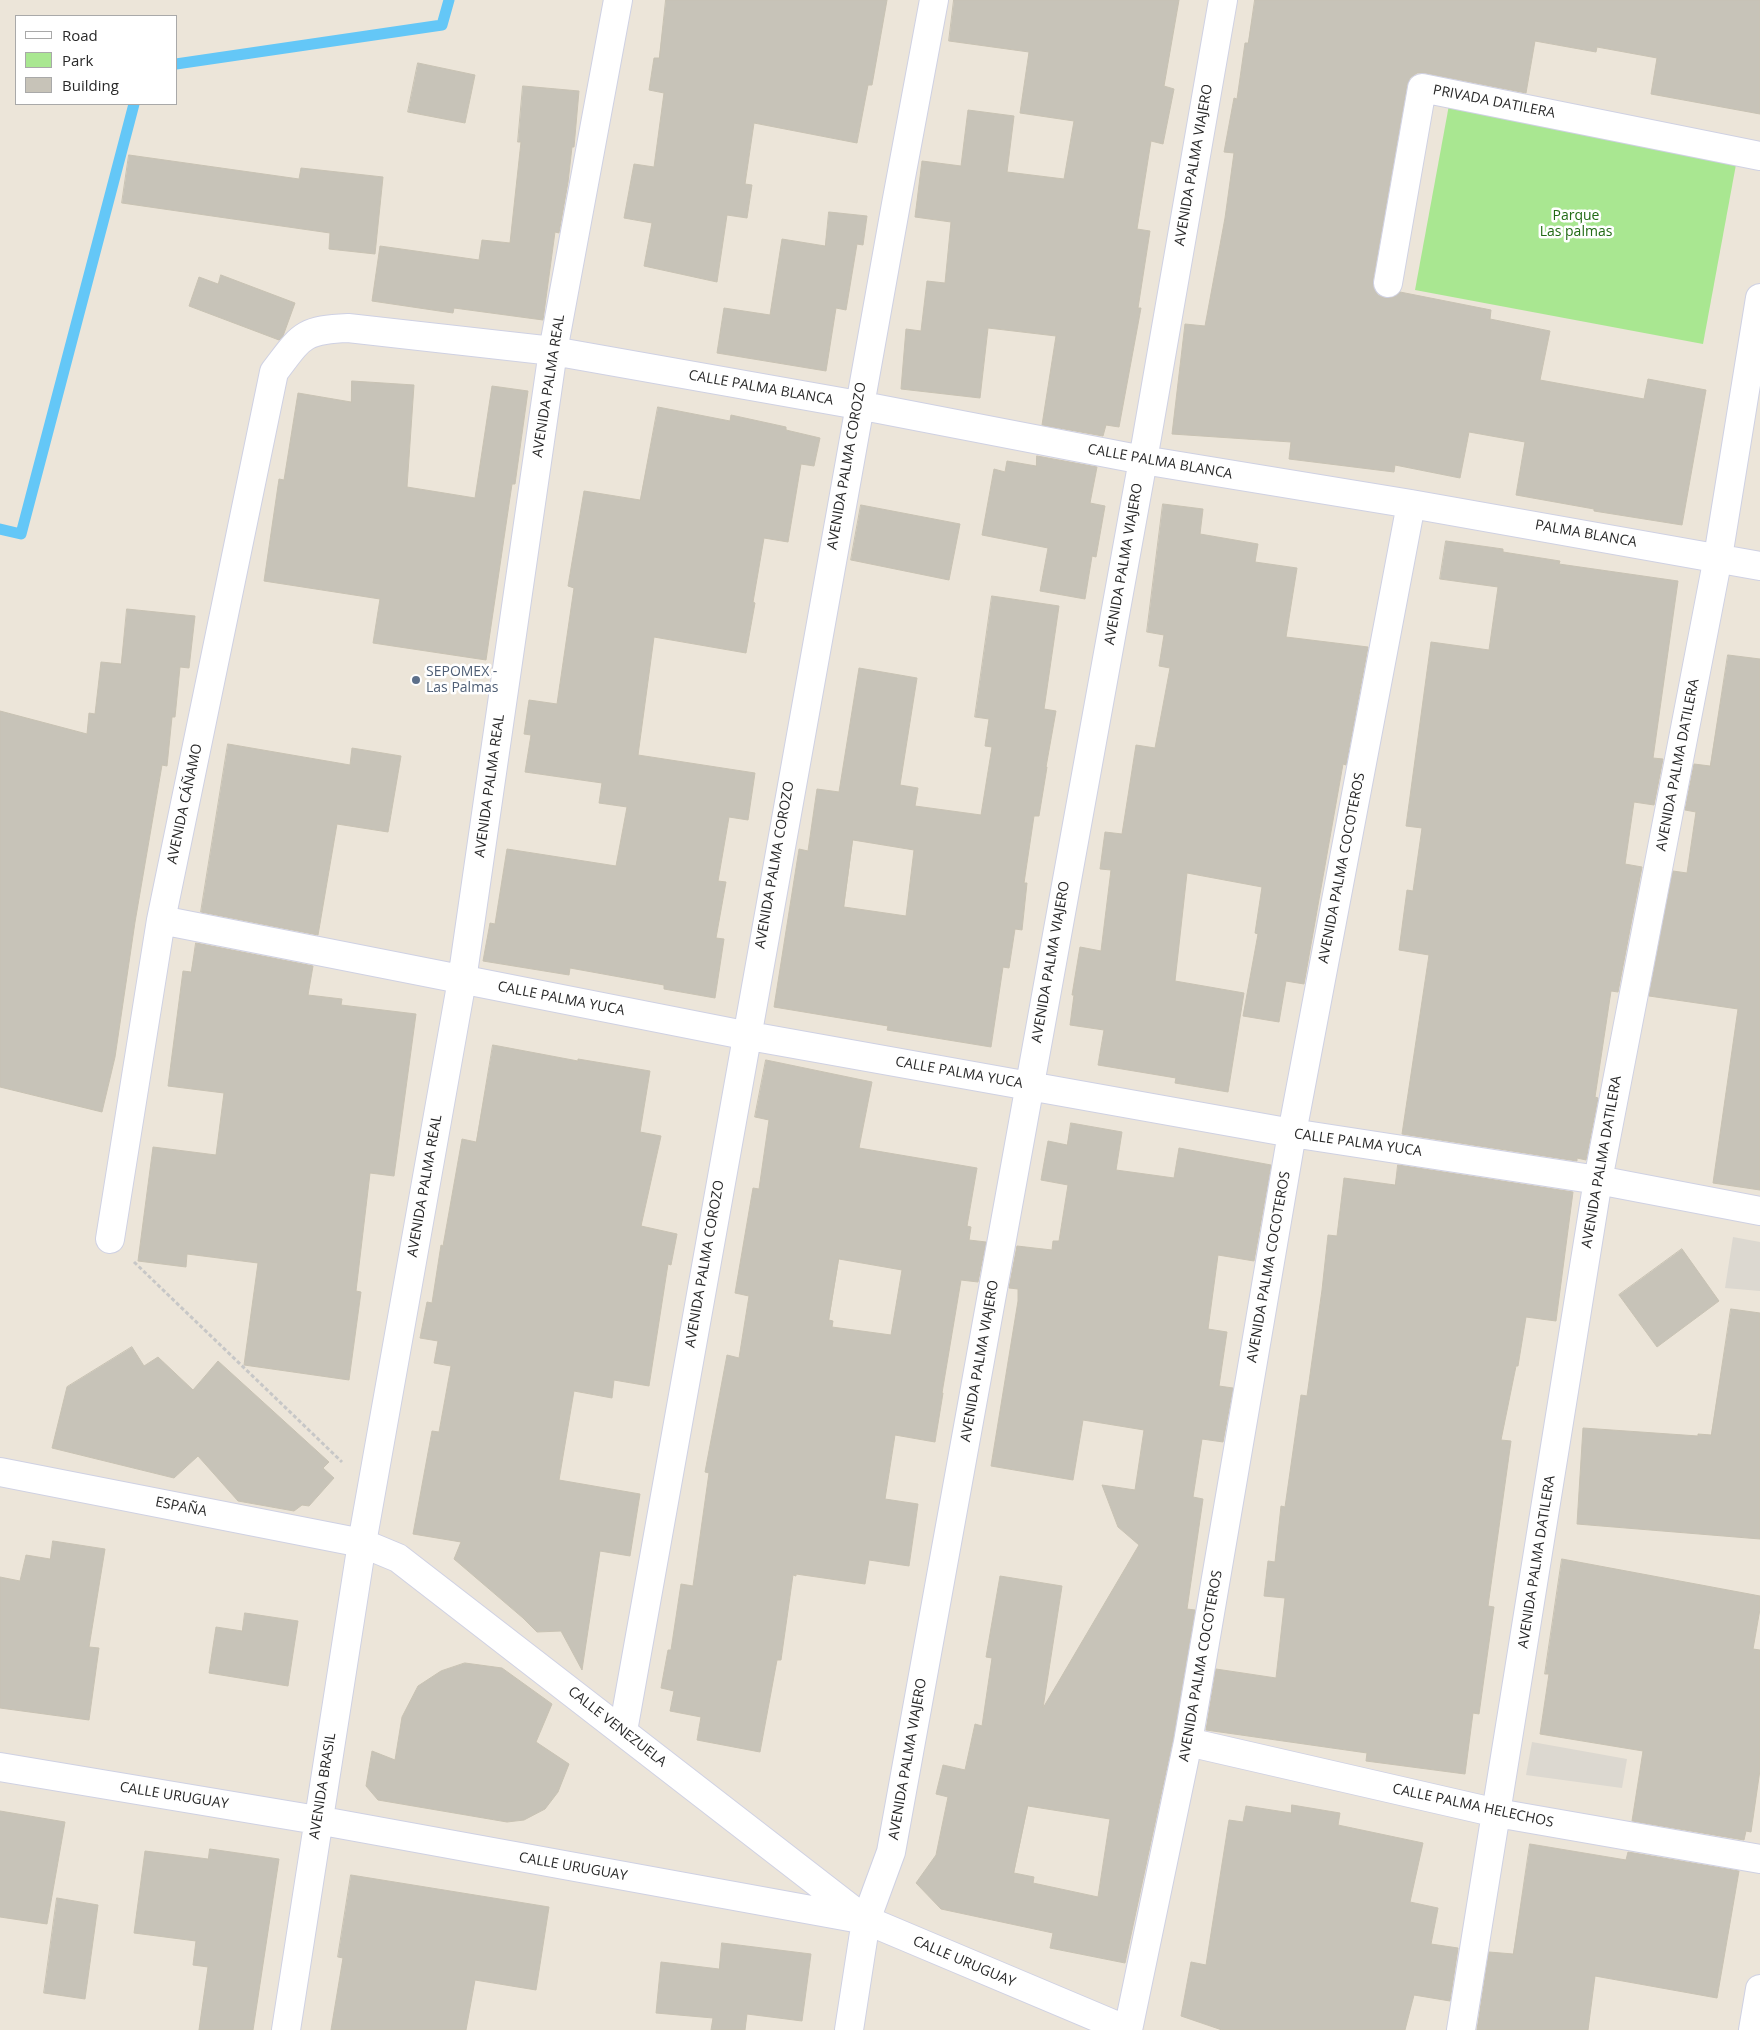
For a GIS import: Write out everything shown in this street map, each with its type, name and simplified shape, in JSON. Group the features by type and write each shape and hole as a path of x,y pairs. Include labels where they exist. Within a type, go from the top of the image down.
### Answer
{"street":[{"name":"AVENIDA PALMA REAL","path":"362,1542 462,980 554,351 618,0"},
{"name":"AVENIDA PALMA COROZO","path":"623,1731 744,1035 858,405 934,0"},
{"name":"AVENIDA PALMA VIAJERO","path":"849,2030 866,1920 891,1852 1143,460 1223,0"},
{"name":"PRIVADA DATILERA","path":"1388,283 1422,88 1760,156"},
{"name":"AVENIDA PALMA DATILERA","path":"1461,2030 1598,1180 1718,557 1760,298"},
{"name":"CALLE PALMA BLANCA","path":"274,372 300,338 322,329 348,328 554,351 858,405 1143,460 1411,504"},
{"name":"AVENIDA CÁÑAMO","path":"110,1239 161,920 274,372"},
{"name":"PALMA BLANCA","path":"1411,504 1718,557 1760,566"},
{"name":"AVENIDA PALMA COCOTEROS","path":"1127,2030 1188,1742 1292,1134 1411,504"},
{"name":"CALLE PALMA YUCA","path":"161,920 744,1035 1292,1134 1598,1180 1760,1211"},
{"name":"ESPAÑA","path":"0,1472 362,1542"},
{"name":"CALLE VENEZUELA","path":"362,1542 398,1558 866,1920"},
{"name":"AVENIDA BRASIL","path":"286,2030 362,1542"},
{"name":"CALLE PALMA HELECHOS","path":"1188,1742 1497,1813 1760,1859"},
{"name":"CALLE URUGUAY","path":"0,1767 318,1820 866,1920 1127,2030"},
{"path":"1753,2030 1760,1989"}],"path":[{"path":"110,1239 302,1426 347,1467"}],"green space":[{"name":"Parque Las palmas","path":"1449,105 1737,159 1703,344 1415,290"}],"shaded area":[{"path":"1733,1237 1760,1242 1760,1291 1725,1288"},
{"path":"1532,1742 1627,1759 1622,1788 1526,1775"}],"building":[{"path":"666,0 887,0 872,85 868,85 857,143 754,123 745,184 752,185 747,218 727,215 717,282 644,266 652,223 624,218 634,164 654,167 664,93 649,90 654,58 659,58"},
{"path":"954,0 1179,0 1164,86 1174,89 1163,144 1151,141 1137,229 1150,231 1138,308 1141,308 1119,427 1106,425 1103,436 1042,425 1056,336 988,328 980,398 901,389 906,329 921,331 927,281 945,283 951,222 915,217 922,161 961,166 968,110 1014,116 1007,172 1064,179 1074,121 1020,113 1029,52 949,41"},
{"path":"1255,0 1760,0 1760,114 1651,94 1657,58 1597,47 1596,52 1535,41 1526,93 1425,73 1417,73 1410,78 1407,85 1373,280 1374,289 1378,295 1385,298 1394,297 1400,292 1491,310 1490,319 1550,331 1540,380 1644,399 1648,379 1706,390 1682,525 1594,511 1594,509 1516,495 1525,442 1469,432 1460,478 1395,465 1394,472 1289,459 1291,442 1172,434 1185,324 1205,326 1225,218 1234,153 1224,152 1234,98 1237,99 1245,43 1248,43"},
{"path":"418,63 475,75 465,123 408,112"},
{"path":"523,86 579,91 574,147 572,147 559,233 555,232 543,320 454,308 453,313 372,301 380,246 479,260 482,240 510,243 521,142 518,142"},
{"path":"129,155 299,179 301,168 383,177 375,254 329,249 330,233 122,203"},
{"path":"829,212 867,216 863,245 857,244 846,310 836,308 826,371 717,353 724,308 770,315 782,239 825,246"},
{"path":"221,275 295,303 283,336 279,340 189,306 199,277 218,284"},
{"path":"352,381 414,385 407,487 475,498 492,386 528,391 515,484 512,484 486,660 373,643 380,599 264,581 279,479 284,480 298,393 351,402"},
{"path":"658,407 730,421 731,415 786,427 786,430 820,438 814,466 801,464 788,542 764,538 746,653 654,637 638,755 755,773 748,820 729,817 718,881 726,882 716,938 724,939 715,998 664,989 664,985 570,968 569,975 483,961 490,923 495,924 507,849 616,866 627,807 599,803 602,783 525,772 531,735 524,734 529,700 557,704 574,588 568,586 584,491 640,500"},
{"path":"1037,456 1097,467 1090,503 1105,506 1096,557 1092,556 1085,599 1040,591 1048,548 982,535 994,469 1005,472 1007,461 1036,466"},
{"path":"1163,504 1203,509 1200,534 1258,544 1255,562 1297,568 1286,637 1368,647 1346,765 1343,764 1304,984 1286,981 1279,1022 1243,1016 1258,934 1255,933 1262,887 1187,873 1175,981 1244,993 1228,1092 1175,1083 1176,1078 1098,1065 1104,1030 1070,1025 1074,995 1072,995 1080,947 1101,951 1111,870 1100,869 1105,832 1122,834 1136,745 1155,748 1170,668 1159,666 1164,635 1147,632"},
{"path":"861,505 960,524 949,580 851,560"},
{"path":"1446,541 1503,549 1503,552 1560,561 1559,564 1678,581 1653,758 1663,759 1654,805 1634,802 1625,864 1642,867 1618,992 1611,991 1595,1097 1598,1098 1586,1160 1577,1158 1577,1161 1402,1134 1429,955 1399,950 1407,890 1413,891 1422,828 1406,826 1431,642 1489,650 1498,587 1440,579"},
{"path":"992,596 1059,606 1044,709 1056,711 1039,816 1034,816 1024,883 1027,883 1022,930 1015,929 1009,968 1003,967 991,1047 887,1030 888,1026 774,1007 799,849 808,851 817,789 839,792 859,668 917,678 900,785 918,788 915,806 981,815 992,747 985,746 989,719 975,717","holes":["853,840 914,850 906,916 844,907"]},
{"path":"127,609 195,616 189,668 180,667 175,717 172,717 167,766 162,765 135,922 115,1057 102,1112 0,1087 0,711 87,734 89,713 95,714 101,662 121,664"},
{"path":"1728,655 1760,659 1760,1190 1713,1183 1738,1009 1649,996 1673,871 1687,873 1696,812 1685,810 1694,764 1710,766"},
{"path":"228,744 350,765 352,748 401,756 388,832 337,824 318,935 201,912"},
{"path":"196,943 313,966 308,995 342,999 341,1005 416,1014 394,1176 370,1173 356,1291 361,1292 349,1380 244,1365 258,1263 187,1254 186,1267 138,1261 153,1147 216,1155 224,1093 168,1086 183,971 191,972"},
{"path":"493,1045 578,1061 578,1059 650,1071 640,1132 661,1136 641,1226 677,1234 671,1265 668,1264 649,1386 614,1380 612,1398 574,1391 559,1480 640,1494 630,1556 600,1551 582,1670 561,1631 537,1632 454,1559 461,1542 413,1534 432,1431 439,1432 451,1366 434,1363 438,1341 420,1338 427,1302 432,1303 441,1245 443,1246 462,1139 476,1142"},
{"path":"766,1060 872,1082 859,1148 977,1168 967,1226 971,1227 969,1240 986,1242 978,1282 961,1280 935,1442 895,1435 885,1499 918,1504 909,1566 869,1560 865,1584 793,1575 781,1660 777,1660 760,1752 697,1740 701,1717 670,1711 674,1691 661,1688 668,1650 671,1650 681,1584 693,1586 709,1473 705,1472 727,1355 739,1358 749,1296 735,1293 753,1188 759,1189 769,1120 755,1117","holes":["839,1259 902,1270 891,1335 832,1327 833,1321 829,1320"]},
{"path":"1071,1123 1122,1132 1116,1170 1174,1178 1179,1148 1271,1165 1254,1261 1218,1255 1208,1329 1227,1332 1219,1386 1233,1388 1223,1442 1202,1439 1193,1497 1203,1499 1187,1609 1195,1610 1173,1739 1125,1963 1050,1948 1053,1933 941,1909 916,1883 936,1855 948,1797 936,1794 943,1765 965,1770 975,1724 982,1726 992,1658 986,1657 1000,1576 1062,1586 1043,1708 1139,1545 1118,1527 1102,1485 1135,1490 1144,1430 1083,1420 1073,1480 991,1466 1018,1301 1018,1289 1009,1288 1017,1246 1052,1250 1053,1241 1059,1241 1068,1185 1041,1180 1048,1141 1067,1145","holes":["1028,1806 1110,1819 1098,1897 1033,1883 1034,1877 1014,1873"]},
{"path":"1398,1165 1573,1192 1556,1321 1526,1317 1518,1366 1516,1366 1501,1440 1511,1441 1488,1606 1494,1607 1479,1714 1473,1713 1465,1774 1366,1761 1367,1753 1206,1730 1216,1669 1276,1678 1285,1598 1264,1596 1268,1561 1275,1562 1281,1506 1285,1507 1301,1395 1307,1396 1328,1235 1337,1236 1344,1178 1395,1185"},
{"path":"1682,1249 1719,1301 1657,1347 1619,1295"},
{"path":"1731,1309 1760,1313 1760,1539 1577,1524 1583,1428 1698,1436 1698,1434 1711,1435"},
{"path":"132,1347 144,1366 158,1357 193,1390 218,1361 329,1462 323,1468 334,1478 309,1506 302,1505 294,1511 238,1501 198,1456 174,1478 52,1448 67,1387"},
{"path":"53,1541 105,1549 89,1647 99,1648 89,1720 0,1708 0,1577 20,1581 26,1555 50,1559"},
{"path":"1562,1559 1760,1596 1760,1609 1753,1649 1760,1650 1760,1770 1751,1832 1746,1831 1744,1840 1632,1821 1643,1751 1540,1734 1549,1674 1545,1674"},
{"path":"245,1613 298,1621 288,1686 209,1673 216,1627 242,1631"},
{"path":"465,1663 502,1668 552,1704 536,1742 569,1764 558,1792 545,1809 524,1820 507,1822 378,1800 366,1786 372,1751 395,1760 402,1717 418,1686 441,1671"},
{"path":"1292,1805 1340,1813 1338,1825 1423,1843 1410,1902 1438,1908 1431,1944 1458,1948 1450,2001 1414,1995 1405,2030 1222,2030 1181,2016 1191,1962 1206,1965 1229,1820 1243,1822 1246,1806 1291,1813"},
{"path":"0,1811 65,1822 47,1924 0,1917"},
{"path":"1530,1844 1626,1860 1628,1852 1739,1871 1717,1998 1595,1976 1588,2030 1477,2030 1489,1952 1513,1954"},
{"path":"210,1849 279,1859 253,2030 199,2030 208,1967 193,1965 196,1941 134,1933 145,1851 208,1859"},
{"path":"351,1875 549,1907 536,1990 475,1980 466,2030 331,2030 343,1958 338,1957"},
{"path":"57,1898 98,1905 85,1999 44,1993"},
{"path":"722,1943 811,1954 802,2021 747,2014 745,2030 711,2030 713,2018 656,2013 661,1962 719,1969"}],"waterway":[{"path":"178,64 442,25 449,0"},
{"path":"0,529 21,534 134,105"}],"place":[{"name":"SEPOMEX - Las Palmas","path":"416,680"}]}
